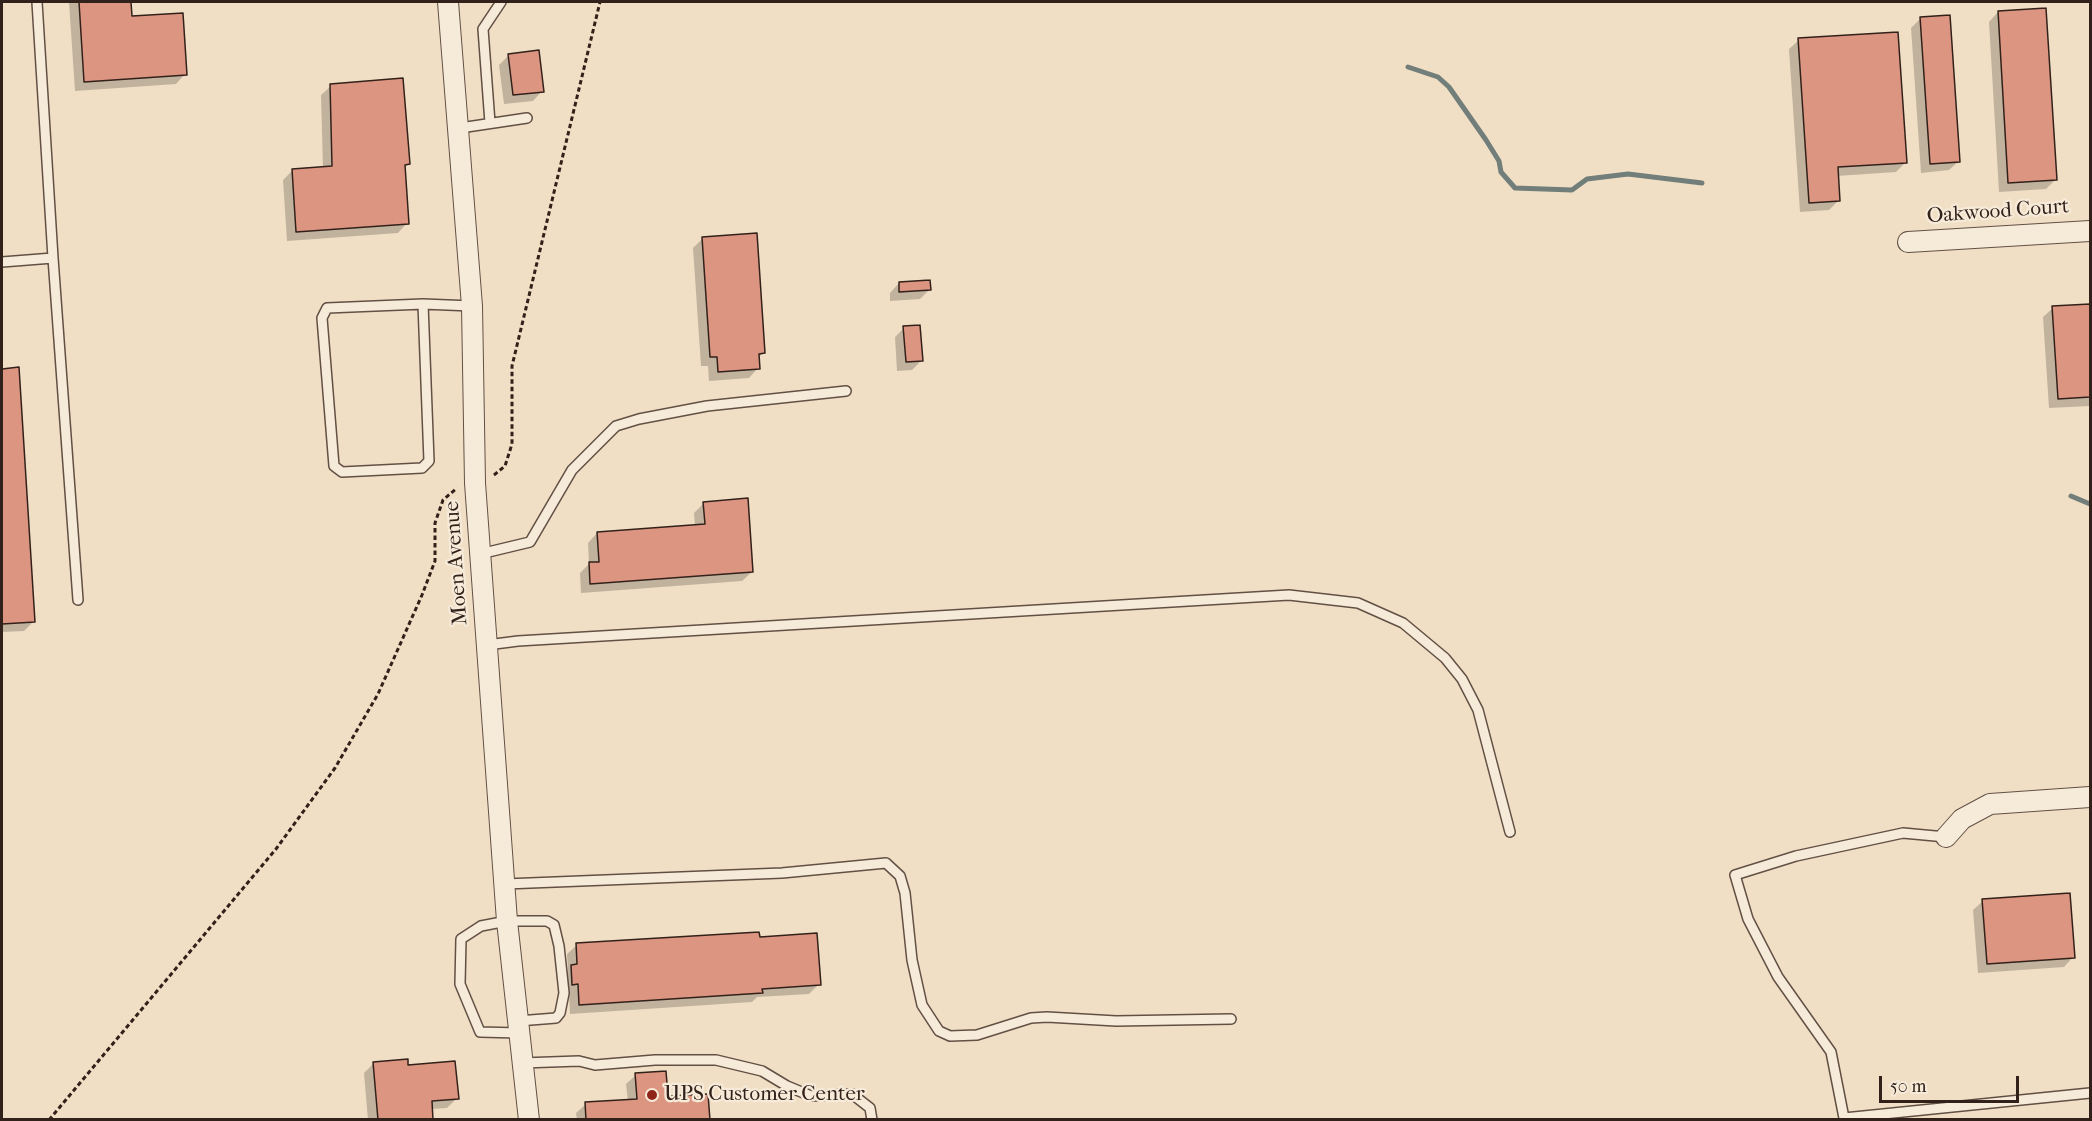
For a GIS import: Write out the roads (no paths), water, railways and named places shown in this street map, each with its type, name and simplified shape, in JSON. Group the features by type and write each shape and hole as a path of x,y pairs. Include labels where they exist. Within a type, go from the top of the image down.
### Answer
{"street":[{"name":"Moen Avenue","path":"448,2 460,128 472,306 475,483 480,554 507,921 529,1119"},
{"name":"Oakwood Court","path":"1908,242 2091,231"},
{"path":"1946,837 1962,819 1990,804 2091,797"}],"lane":[{"path":"37,2 78,600"},
{"path":"490,123 483,29 501,2"},
{"path":"460,128 528,118"},
{"path":"2,262 53,258"},
{"path":"423,304 429,461 422,468 342,472 334,466 322,318 327,308 423,304 472,306"},
{"path":"480,554 530,542 572,470 616,426 639,419 707,406 846,391"},
{"path":"487,645 518,641 1289,595 1358,603 1403,622 1445,658 1462,680 1478,710 1496,786 1510,832"},
{"path":"1946,837 1902,833 1796,856 1735,875 1748,919 1778,977 1831,1052 1844,1119 2091,1093"},
{"path":"505,884 782,873 886,863 893,867 900,876 905,893 912,960 922,1005 939,1031 950,1036 977,1035 1031,1018 1047,1017 1116,1021 1231,1019"},
{"path":"507,921 547,921 554,925 560,945 564,993 560,1013 556,1018 518,1027 480,1032 459,984 461,939 481,926 507,921"},
{"path":"522,1063 579,1061 595,1065 655,1060 716,1060 762,1071 787,1086 811,1096 852,1094 870,1108 872,1119"}],"waterway":[{"path":"1408,67 1438,77 1449,87 1499,161 1501,172 1515,188 1572,190 1587,179 1628,174 1702,183"},
{"path":"2071,496 2090,504"}],"place":[{"name":"UPS Customer Center","path":"652,1095"}]}
